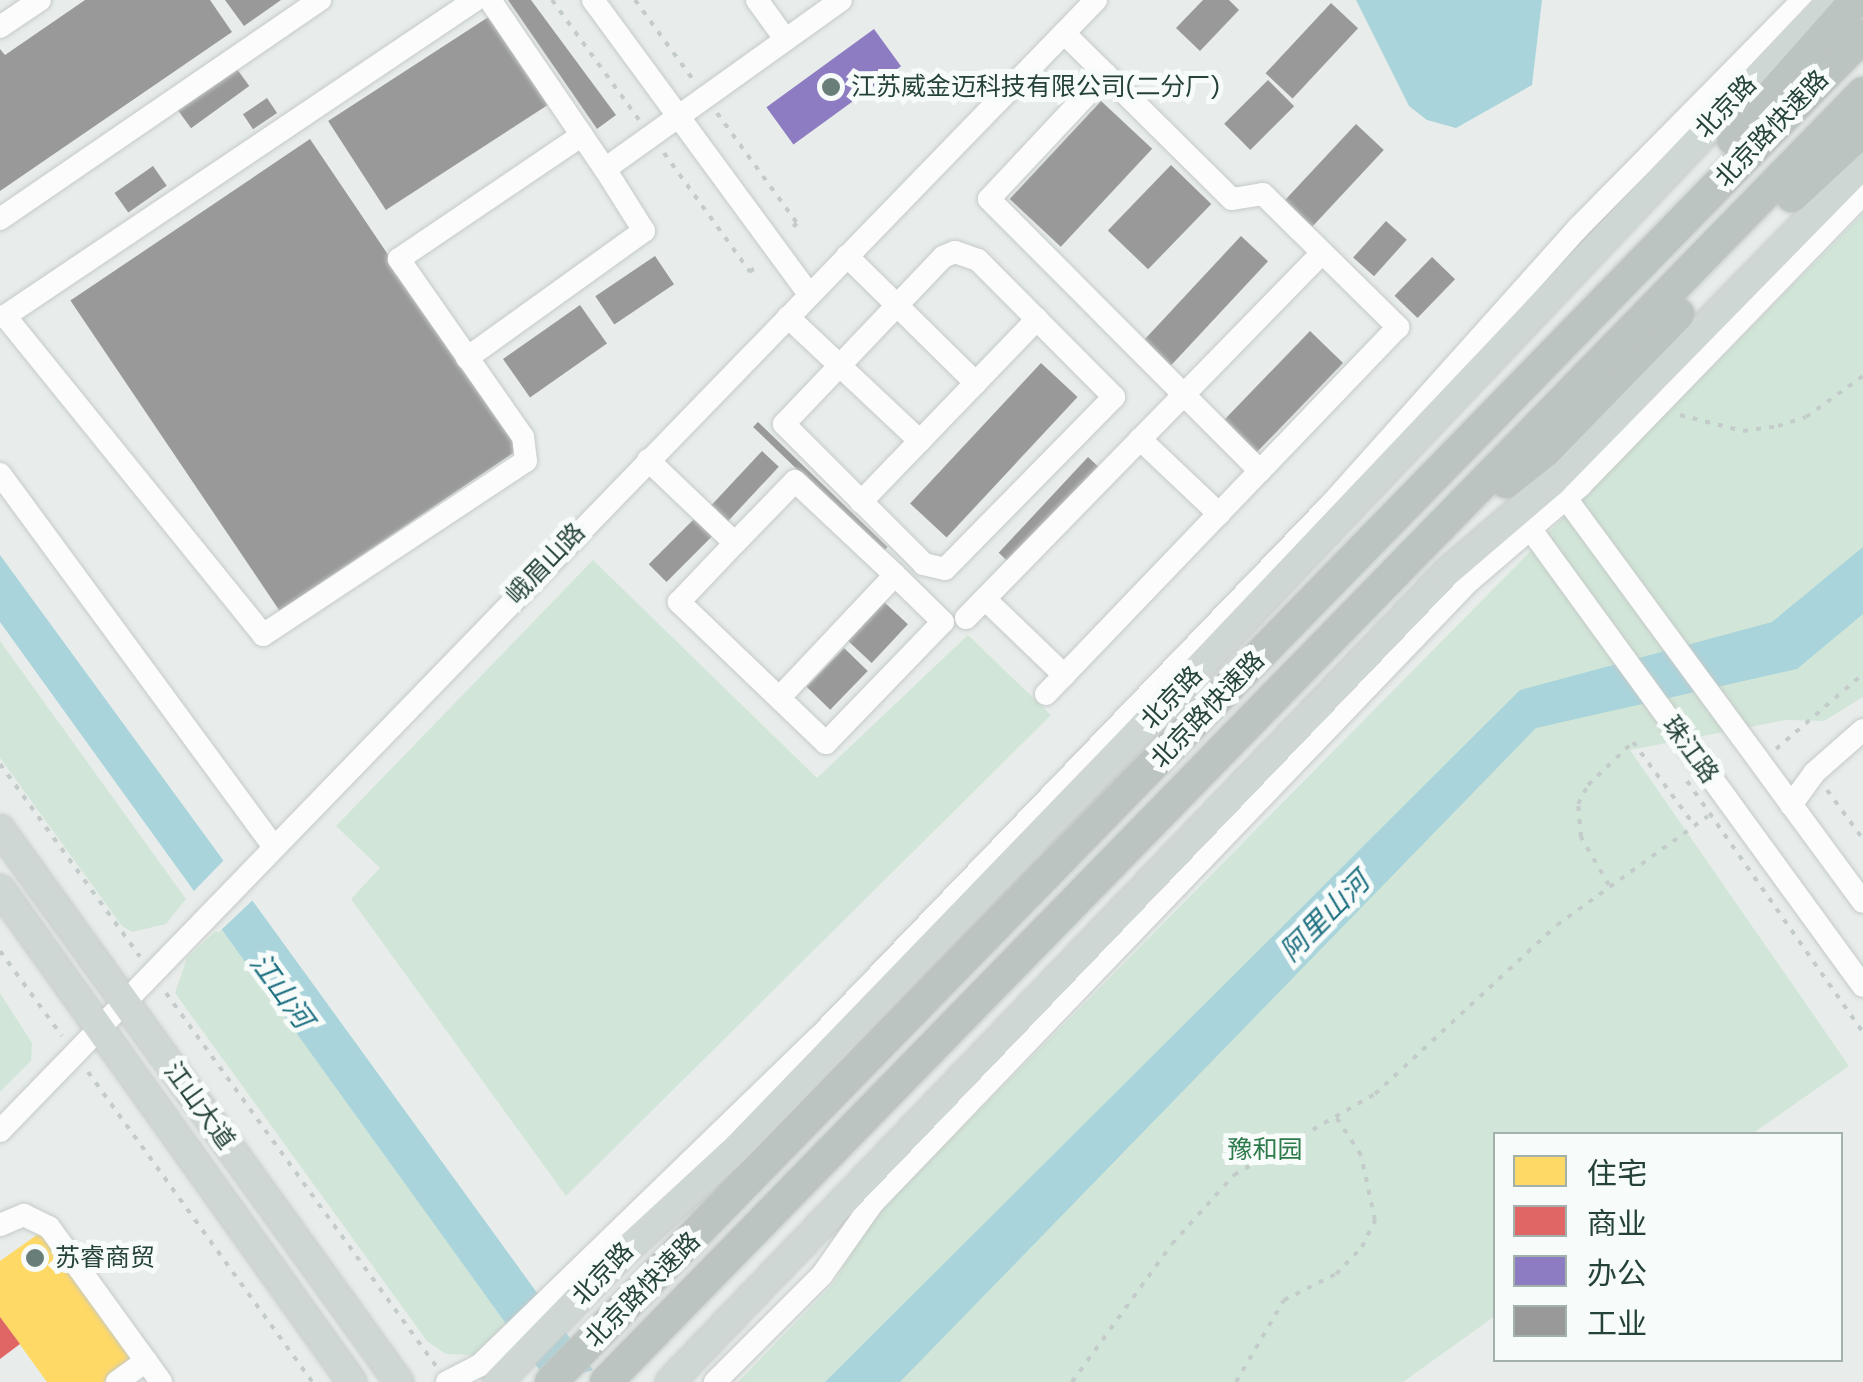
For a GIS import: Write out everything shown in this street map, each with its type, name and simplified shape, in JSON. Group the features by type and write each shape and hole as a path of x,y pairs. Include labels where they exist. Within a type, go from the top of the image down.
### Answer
{"highway":[{"path":"1442,468 1512,378 1856,0"},
{"name":"北京路快速路","path":"552,1382 806,1127 1863,36"},
{"name":"北京路快速路","path":"606,1382 1863,93"},
{"path":"1404,562 1545,451 1863,130"}],"main road":[{"name":"北京路","path":"498,1382 511,1350 738,1147 1122,750 1831,0"},
{"path":"670,1382 1447,572 1524,520 1560,490 1863,164"},
{"name":"江山大道","path":"0,829 399,1382"},
{"name":"江山大道","path":"0,889 352,1382"}],"street":[{"path":"0,27 40,0"},
{"path":"0,219 320,0"},
{"path":"474,0 5,316 263,636 526,461 529,447 399,259 582,135"},
{"path":"467,358 644,231 490,0"},
{"path":"592,0 810,294"},
{"path":"758,0 786,40"},
{"path":"605,169 841,0"},
{"name":"峨眉山路","path":"0,1131 1096,0"},
{"path":"556,1307 1332,503 1578,228 1802,0"},
{"path":"1046,694 1398,327 1262,194 1232,199 1064,33"},
{"path":"1106,74 989,199 1260,472"},
{"path":"1560,490 1656,408 1863,194"},
{"path":"955,252 978,260 1114,397 954,566 924,564 784,424 896,304 955,252"},
{"path":"966,618 1322,253"},
{"path":"847,256 976,383"},
{"path":"788,316 920,441"},
{"path":"861,502 1037,319"},
{"path":"1140,439 1219,514"},
{"path":"648,460 735,543"},
{"path":"0,474 273,846"},
{"path":"795,481 942,622 826,742 679,602 735,543 795,481"},
{"name":"珠江路","path":"1560,490 1863,902"},
{"path":"714,1382 822,1275 872,1204 1524,520"},
{"name":"珠江路","path":"1524,520 1863,986"},
{"path":"779,698 894,576"},
{"path":"985,599 1064,675"},
{"path":"1792,805 1814,773 1863,730"},
{"path":"0,1225 24,1215 49,1227 161,1382"},
{"path":"447,1382 511,1350"},
{"path":"117,1382 146,1361"}],"path":[{"path":"1656,408 1743,431 1806,417 1863,376"},
{"path":"1775,750 1863,674"},
{"path":"1609,885 1581,837 1578,804 1588,785 1633,742 1695,826"},
{"path":"1684,742 1688,789 1863,1032"},
{"path":"0,764 447,1382"},
{"path":"1072,1382 1172,1244 1234,1175 1336,1117 1419,1058 1557,925 1708,816"},
{"path":"0,951 312,1382"},
{"path":"1236,1382 1284,1300 1336,1274 1362,1247 1375,1220 1362,1155 1336,1117"}],"green space":[{"name":"豫和园","path":"1863,214 1863,697 1824,721 1786,720 1630,750 1849,1066 1755,1132 1493,1132 1493,1317 1403,1382 738,1382 834,1283 870,1221"},
{"path":"593,560 817,778 968,635 1051,715 566,1196 351,899 380,868 336,826"},
{"path":"0,641 186,899 166,924 132,932 122,926 0,758"},
{"path":"220,927 508,1326 475,1355 446,1354 427,1341 175,993 187,958"},
{"path":"0,993 32,1043 31,1061 0,1092"}],"water":[{"path":"1356,0 1542,0 1532,85 1456,128 1427,120 1409,106"},
{"name":"阿里山河","path":"1863,547 1863,614 1797,669 1536,728 900,1382 825,1382 1520,690 1772,622"},
{"name":"江山河","path":"0,555 593,1370 548,1382 0,622"}],"pier":[{"path":"227,857 256,897 218,933 191,894"}],"building: 住宅":[{"path":"41,1232 134,1361 104,1382 47,1382 0,1317 0,1261"}],"building: 商业":[{"path":"0,1317 20,1344 0,1359"}],"building: 办公":[{"path":"874,29 901,66 793,144 766,107"}],"building: 工业":[{"path":"85,0 210,0 232,32 0,191 0,49 5,55"},
{"path":"225,0 281,0 244,26"},
{"path":"508,0 531,0 616,115 597,129"},
{"path":"1203,0 1229,0 1239,10 1200,51 1176,28"},
{"path":"1331,3 1358,28 1293,98 1266,73"},
{"path":"490,16 548,105 386,210 328,121"},
{"path":"234,65 249,86 191,128 176,107"},
{"path":"1268,80 1294,106 1250,150 1224,124"},
{"path":"267,98 277,113 253,129 243,114"},
{"path":"1101,101 1152,149 1061,247 1010,199"},
{"path":"1356,124 1384,150 1311,228 1283,202"},
{"path":"310,139 519,449 280,611 70,301"},
{"path":"1171,165 1211,204 1148,269 1108,230"},
{"path":"153,166 167,186 128,213 114,193"},
{"path":"1386,221 1407,240 1374,276 1353,257"},
{"path":"1241,236 1268,261 1164,373 1137,348"},
{"path":"655,256 674,284 614,324 595,296"},
{"path":"1432,257 1455,279 1418,318 1394,296"},
{"path":"580,305 607,344 530,397 503,359"},
{"path":"1310,331 1343,363 1256,453 1223,421"},
{"path":"1041,363 1078,397 947,538 910,503"},
{"path":"758,422 887,547 883,552 753,427"},
{"path":"762,451 779,467 726,524 709,508"},
{"path":"1088,457 1102,470 1013,566 999,553"},
{"path":"699,514 717,532 666,582 649,564"},
{"path":"883,601 908,624 872,663 847,640"},
{"path":"844,648 868,671 830,710 806,687"}],"place":[{"name":"江苏威金迈科技有限公司(二分厂)","path":"831,87"},
{"name":"苏睿商贸","path":"35,1258"}]}
